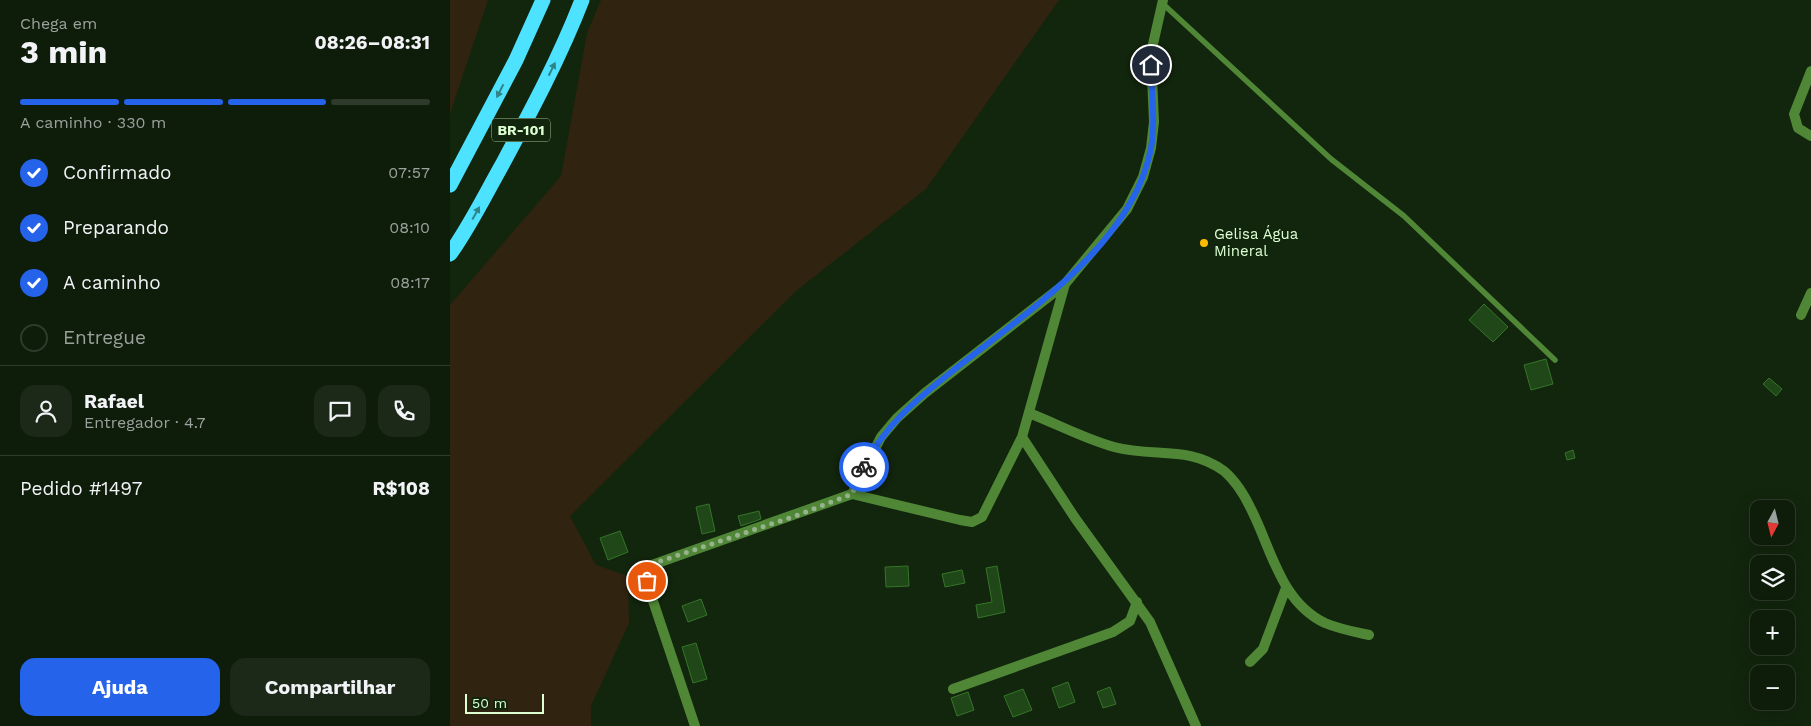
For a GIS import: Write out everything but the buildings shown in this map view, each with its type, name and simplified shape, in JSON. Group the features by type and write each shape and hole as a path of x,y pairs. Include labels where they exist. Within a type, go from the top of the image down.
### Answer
{"highway":[{"name":"BR-101","path":"450,184 516,60 543,0"},
{"name":"BR-101","path":"450,254 467,228 523,126 567,37 582,0"}],"street":[{"path":"852,494 881,437 897,418 925,393 1065,284 1126,209 1143,178 1151,148 1154,122 1151,53 1162,2"},
{"path":"1811,71 1794,114 1798,128 1811,136"},
{"path":"696,726 652,598 646,574 649,566 852,494 972,522 982,517 1022,437 1065,284"},
{"path":"1801,316 1811,293"},
{"path":"1030,413 1115,447 1151,452 1182,453 1209,461 1236,483 1246,498 1286,588 1307,612 1325,623 1369,635"},
{"path":"1022,437 1075,518 1137,602 1157,634 1196,724"},
{"path":"1250,662 1263,649 1286,588"},
{"path":"953,689 1113,632 1130,620 1137,602"}],"lane":[{"path":"1162,2 1331,159 1404,216 1555,360"}],"shaded area":[{"path":"450,0 488,0 450,114"},
{"path":"601,0 1059,0 926,189 796,291 570,516 596,565 628,576 629,623 591,706 591,726 450,726 450,305 561,176 587,33"}],"way so far":[{"path":"647,581 646,574 649,566 658,562 798,515 852,494 864,467"}],"place":[{"name":"Gelisa Água Mineral","path":"1204,243"}],"route":[{"path":"864,467 881,437 897,418 925,393 1065,284 1098,246 1126,209 1143,178 1151,148 1154,122 1151,65"}]}
